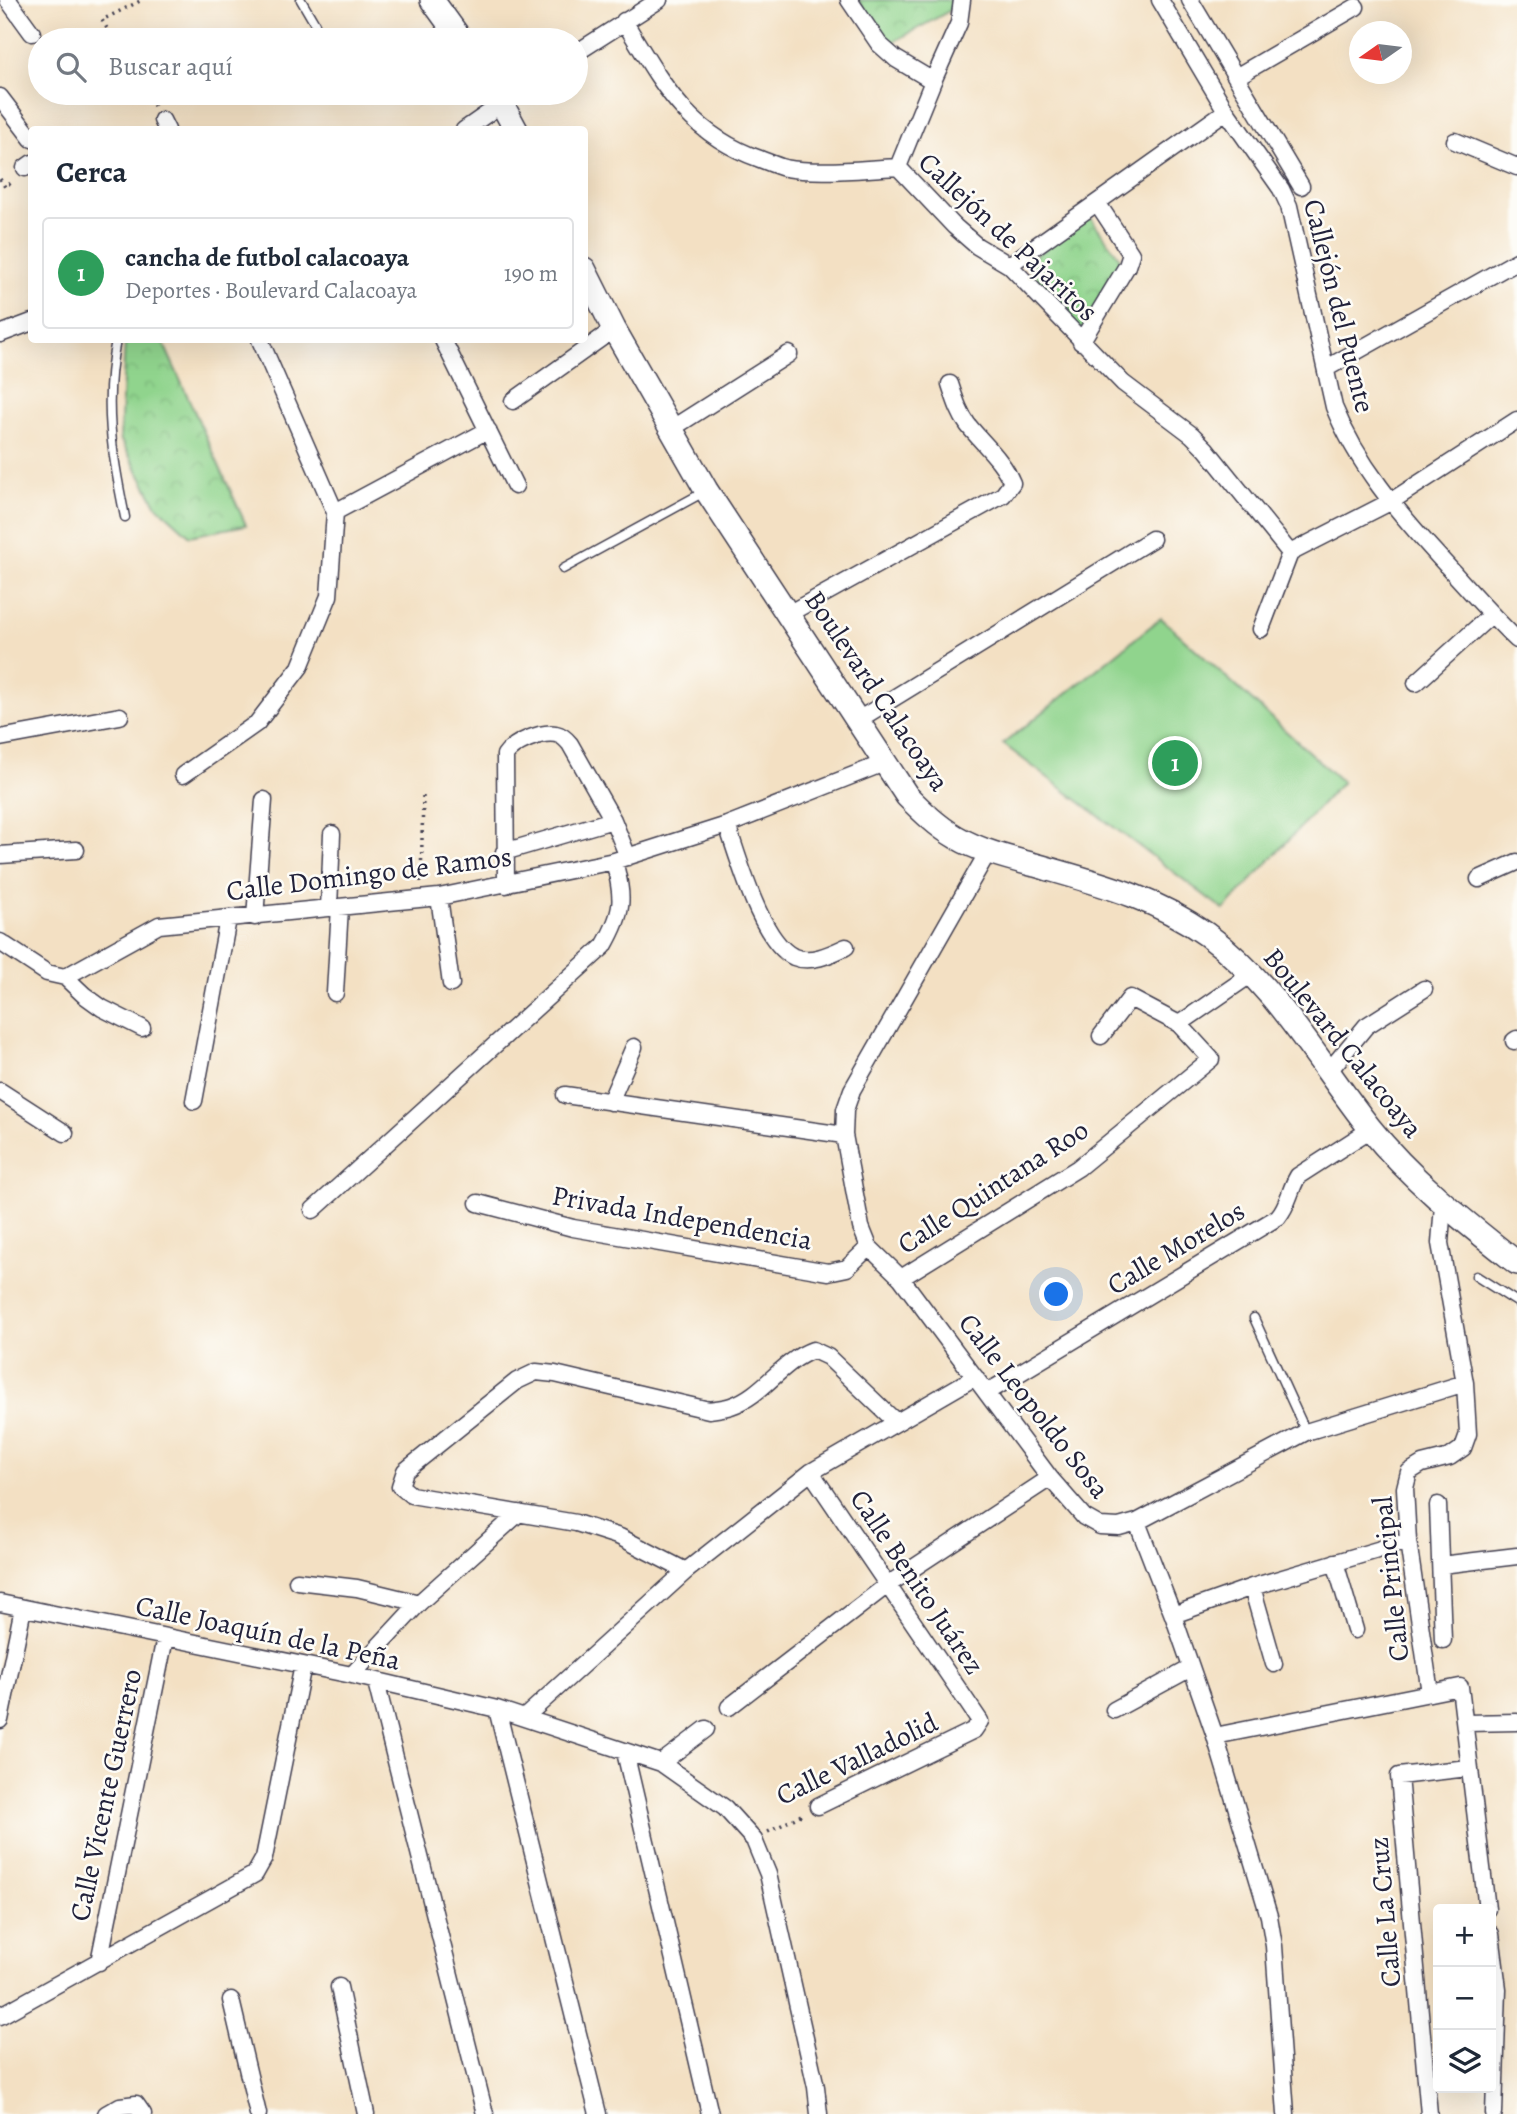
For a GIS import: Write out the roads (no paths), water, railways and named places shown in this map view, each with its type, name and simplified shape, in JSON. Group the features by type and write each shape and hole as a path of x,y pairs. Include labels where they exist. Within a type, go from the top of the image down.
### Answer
{"street":[{"path":"8,0 28,28"},
{"path":"432,0 452,28"},
{"path":"588,45 659,0"},
{"path":"849,0 879,44 896,60 933,81"},
{"path":"898,167 959,23 962,0"},
{"name":"Callejón del Puente","path":"1160,0 1226,111 1281,189 1289,206 1334,407 1343,429 1390,502 1491,615 1517,640"},
{"path":"1190,0 1301,186"},
{"path":"1236,77 1356,7"},
{"name":"Callejón de Pajaritos","path":"624,21 661,81 693,121 732,149 785,168 833,170 898,167 954,226 977,246 1009,265 1123,383 1192,435 1290,553"},
{"path":"0,97 28,134"},
{"path":"469,126 494,105"},
{"path":"508,105 515,126"},
{"path":"1009,265 1226,111"},
{"path":"1455,141 1517,167"},
{"path":"1081,342 1128,266 1131,254 1098,204"},
{"path":"1327,368 1517,261"},
{"name":"Boulevard Calacoaya","path":"588,277 614,329 706,490 907,796 928,817 956,837 988,852 1125,892 1172,911 1208,936 1253,973 1371,1129 1443,1205 1517,1263"},
{"path":"0,334 28,324"},
{"path":"513,401 614,329"},
{"path":"183,775 257,723 300,667 328,596 335,512 261,343"},
{"path":"444,343 515,486"},
{"path":"671,429 789,354"},
{"path":"788,614 1003,495 1012,483 1007,471 967,424 958,409 950,384"},
{"path":"1261,629 1290,553 1390,502 1517,420"},
{"path":"335,512 488,430"},
{"path":"858,720 1152,539"},
{"path":"1416,683 1491,615"},
{"path":"4,738 120,716"},
{"path":"313,1210 604,946 618,922 622,893 621,859 613,820 570,744 555,733 517,744 505,755 506,885"},
{"name":"Calle Domingo de Ramos","path":"65,977 159,925 439,897 506,885 621,859 727,825 884,763"},
{"path":"255,917 264,800"},
{"path":"504,852 613,820"},
{"path":"727,825 762,919 775,943 796,958 821,958 846,947"},
{"path":"332,834 335,993"},
{"path":"0,855 76,850"},
{"name":"Calle Leopoldo Sosa","path":"988,852 852,1090 845,1110 844,1135 861,1227 869,1247 901,1278 1051,1478 1084,1517 1100,1526 1119,1527 1137,1522 1215,1736 1269,1916 1274,1946 1286,2114"},
{"path":"1479,878 1517,862"},
{"path":"439,897 451,984"},
{"path":"194,1101 228,919"},
{"path":"0,942 47,972 65,977 84,996 102,1008 142,1028"},
{"path":"1101,1036 1130,998 1179,1024 1253,973"},
{"path":"1329,1071 1366,1026 1424,989"},
{"name":"Calle Quintana Roo","path":"901,1278 1078,1168 1211,1059 1179,1024"},
{"path":"610,1102 634,1047"},
{"path":"0,1091 65,1133"},
{"path":"565,1095 844,1135"},
{"name":"Calle Morelos","path":"988,1392 1278,1217 1287,1207 1291,1188 1298,1176 1371,1129"},
{"name":"Privada Independencia","path":"478,1203 573,1228 828,1272 847,1268 869,1247"},
{"name":"Calle Principal","path":"1430,1693 1408,1541 1405,1488 1409,1472 1422,1464 1450,1457 1463,1448 1468,1434 1465,1383 1442,1262 1440,1243 1443,1205"},
{"path":"686,1571 620,1537 576,1523 411,1495 400,1486 405,1471 517,1381 536,1372 555,1374 709,1410 731,1406 753,1395 797,1356 813,1350 828,1357 896,1422"},
{"path":"525,1717 686,1571 811,1472 975,1377"},
{"path":"1137,1522 1306,1433 1465,1383"},
{"name":"Calle Benito Juárez","path":"811,1472 980,1721"},
{"path":"729,1707 886,1586 1051,1478"},
{"path":"1438,1505 1444,1640"},
{"path":"352,1675 419,1603 519,1513"},
{"path":"1173,1615 1252,1587 1408,1541"},
{"path":"1441,1565 1517,1556"},
{"path":"1335,1562 1355,1630"},
{"path":"297,1581 357,1588 419,1603"},
{"path":"1252,1587 1274,1664"},
{"name":"Calle Joaquín de la Peña","path":"0,1603 352,1675 497,1709 661,1763 724,1808 754,1840 768,1874 816,2087 819,2114"},
{"path":"0,1720 23,1608"},
{"name":"Calle Vicente Guerrero","path":"99,1962 165,1638"},
{"path":"0,2016 255,1874 264,1858 303,1665"},
{"path":"1114,1710 1191,1668"},
{"path":"376,1682 485,2114"},
{"path":"1215,1736 1460,1687 1466,1723 1468,1768 1487,1904"},
{"path":"497,1709 598,2114"},
{"name":"Calle Valladolid","path":"818,1806 974,1730 980,1721"},
{"path":"1466,1723 1517,1722"},
{"path":"661,1763 706,1729"},
{"path":"625,1752 710,2114"},
{"name":"Calle La Cruz","path":"1429,2114 1399,1776 1468,1768"},
{"path":"1494,2114 1498,1989 1495,1967"},
{"path":"340,1987 366,2114"},
{"path":"231,2000 258,2114"},
{"path":"106,2114 120,2106 140,2109"}],"lane":[{"path":"300,0 315,24"},
{"path":"115,343 109,374 111,446 125,517"},
{"path":"563,569 706,490"},
{"path":"1476,1276 1517,1302"},
{"path":"1254,1318 1306,1433"}],"place":[{"name":"cancha de futbol calacoaya","path":"1175,763"}]}
